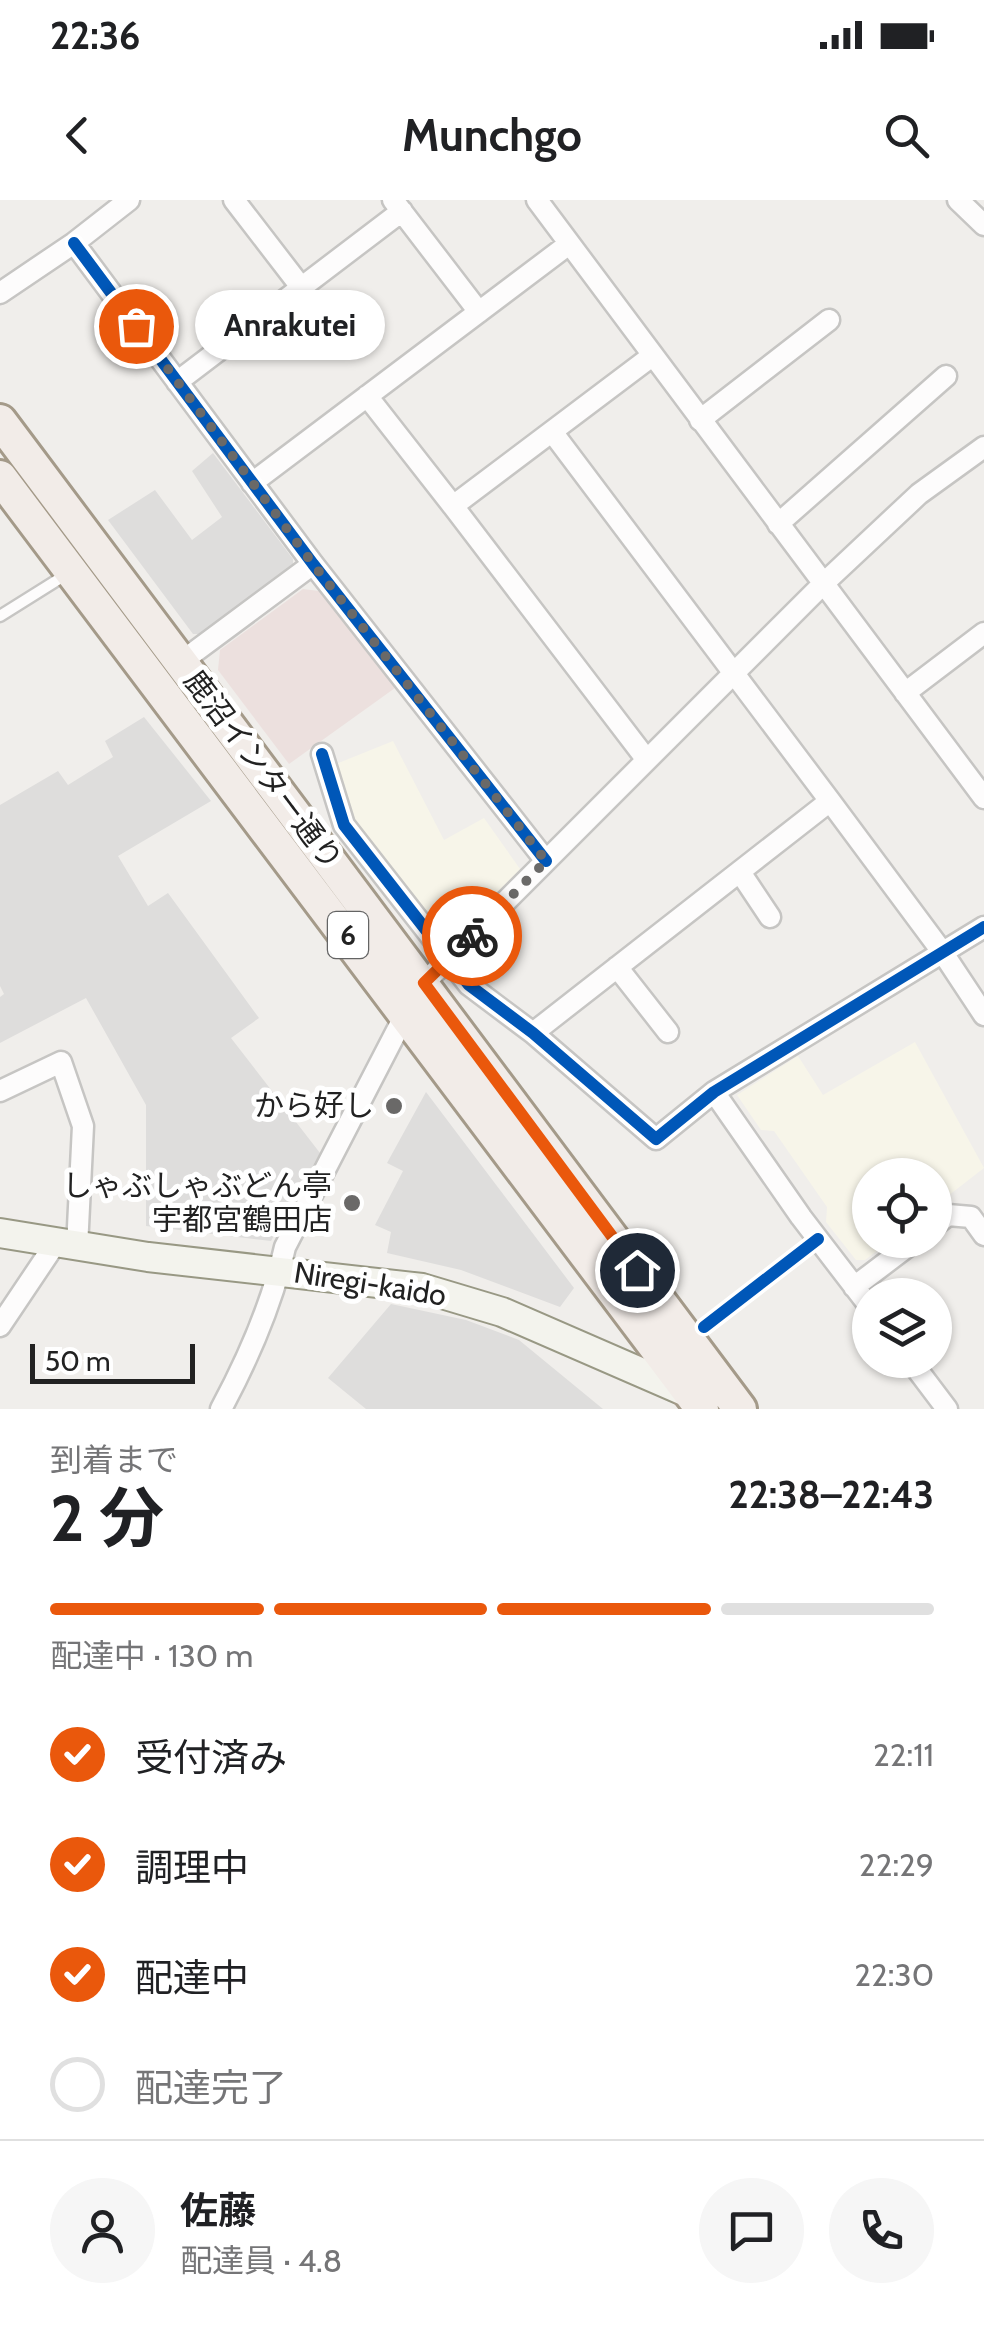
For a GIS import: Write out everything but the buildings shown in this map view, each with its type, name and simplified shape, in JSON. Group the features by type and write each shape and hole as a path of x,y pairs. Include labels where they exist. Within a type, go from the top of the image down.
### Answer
{"main road":[{"name":"鹿沼インター通り","path":"0,421 424,983 695,1398"},
{"name":"鹿沼インター通り","path":"0,477 695,1398 740,1409"}],"street":[{"path":"0,293 129,200"},
{"path":"234,200 301,288"},
{"path":"537,200 984,798"},
{"path":"958,200 984,225"},
{"path":"177,382 301,288 398,206 479,312"},
{"path":"74,243 313,564 546,861"},
{"path":"252,483 569,244"},
{"path":"700,420 830,320"},
{"path":"454,506 652,356"},
{"path":"778,524 946,376"},
{"path":"367,396 647,760"},
{"path":"553,434 943,953 984,1015"},
{"path":"424,983 823,584 919,494 984,448"},
{"path":"181,662 313,564"},
{"path":"904,693 984,633"},
{"path":"322,754 344,825 469,985 534,1033 656,1140 714,1092 984,927"},
{"path":"534,1033 830,801"},
{"path":"740,872 770,917"},
{"path":"617,968 668,1032"},
{"path":"221,1409 276,1288 285,1247 406,1013"},
{"path":"0,1091 61,1062 83,1126 66,1246 0,1326"},
{"path":"714,1092 852,1284"},
{"path":"952,1215 971,1217 984,1235"},
{"name":"Niregi-kaido","path":"0,1233 66,1246 370,1280 462,1298 538,1326 695,1398"},
{"path":"866,1278 892,1258"},
{"path":"923,1378 946,1409"}],"lane":[{"path":"0,616 72,570"}],"shaded area":[{"path":"213,453 293,559 293,572 208,634 193,634 108,520 155,490 192,540 222,517 192,471"},
{"path":"303,589 319,591 395,688 289,764 218,670 220,650"},
{"path":"144,717 211,801 118,856 148,906 168,893 259,1018 231,1038 320,1153 271,1241 146,1226 146,1105 86,998 0,1043 0,997 4,994 0,986 0,805 58,771 68,785 113,757 105,741"},
{"path":"393,741 444,840 484,818 525,876 453,947 351,819 336,764"},
{"path":"915,1042 984,1168 952,1193 952,1158 852,1158 852,1255 826,1222 827,1207 774,1131 761,1130 737,1095 798,1056 823,1095"},
{"path":"426,1092 574,1288 560,1307 461,1270 387,1253 391,1232 375,1225 403,1171 387,1163"},
{"path":"391,1304 466,1320 519,1340 603,1409 366,1409 328,1378"}],"cycle path":[{"path":"74,243 313,564 546,861"},
{"path":"322,754 344,825 469,985 533,1033 656,1139 714,1092 984,927"},
{"path":"704,1327 818,1239"}],"way so far":[{"path":"136,326 313,564 546,861 472,936"}],"place":[{"name":"Anrakutei","path":"136,326"},
{"name":"から好し","path":"394,1106"},
{"name":"しゃぶしゃぶどん亭 宇都宮鶴田店","path":"352,1203"}],"route":[{"path":"472,936 424,983 637,1270"}]}
